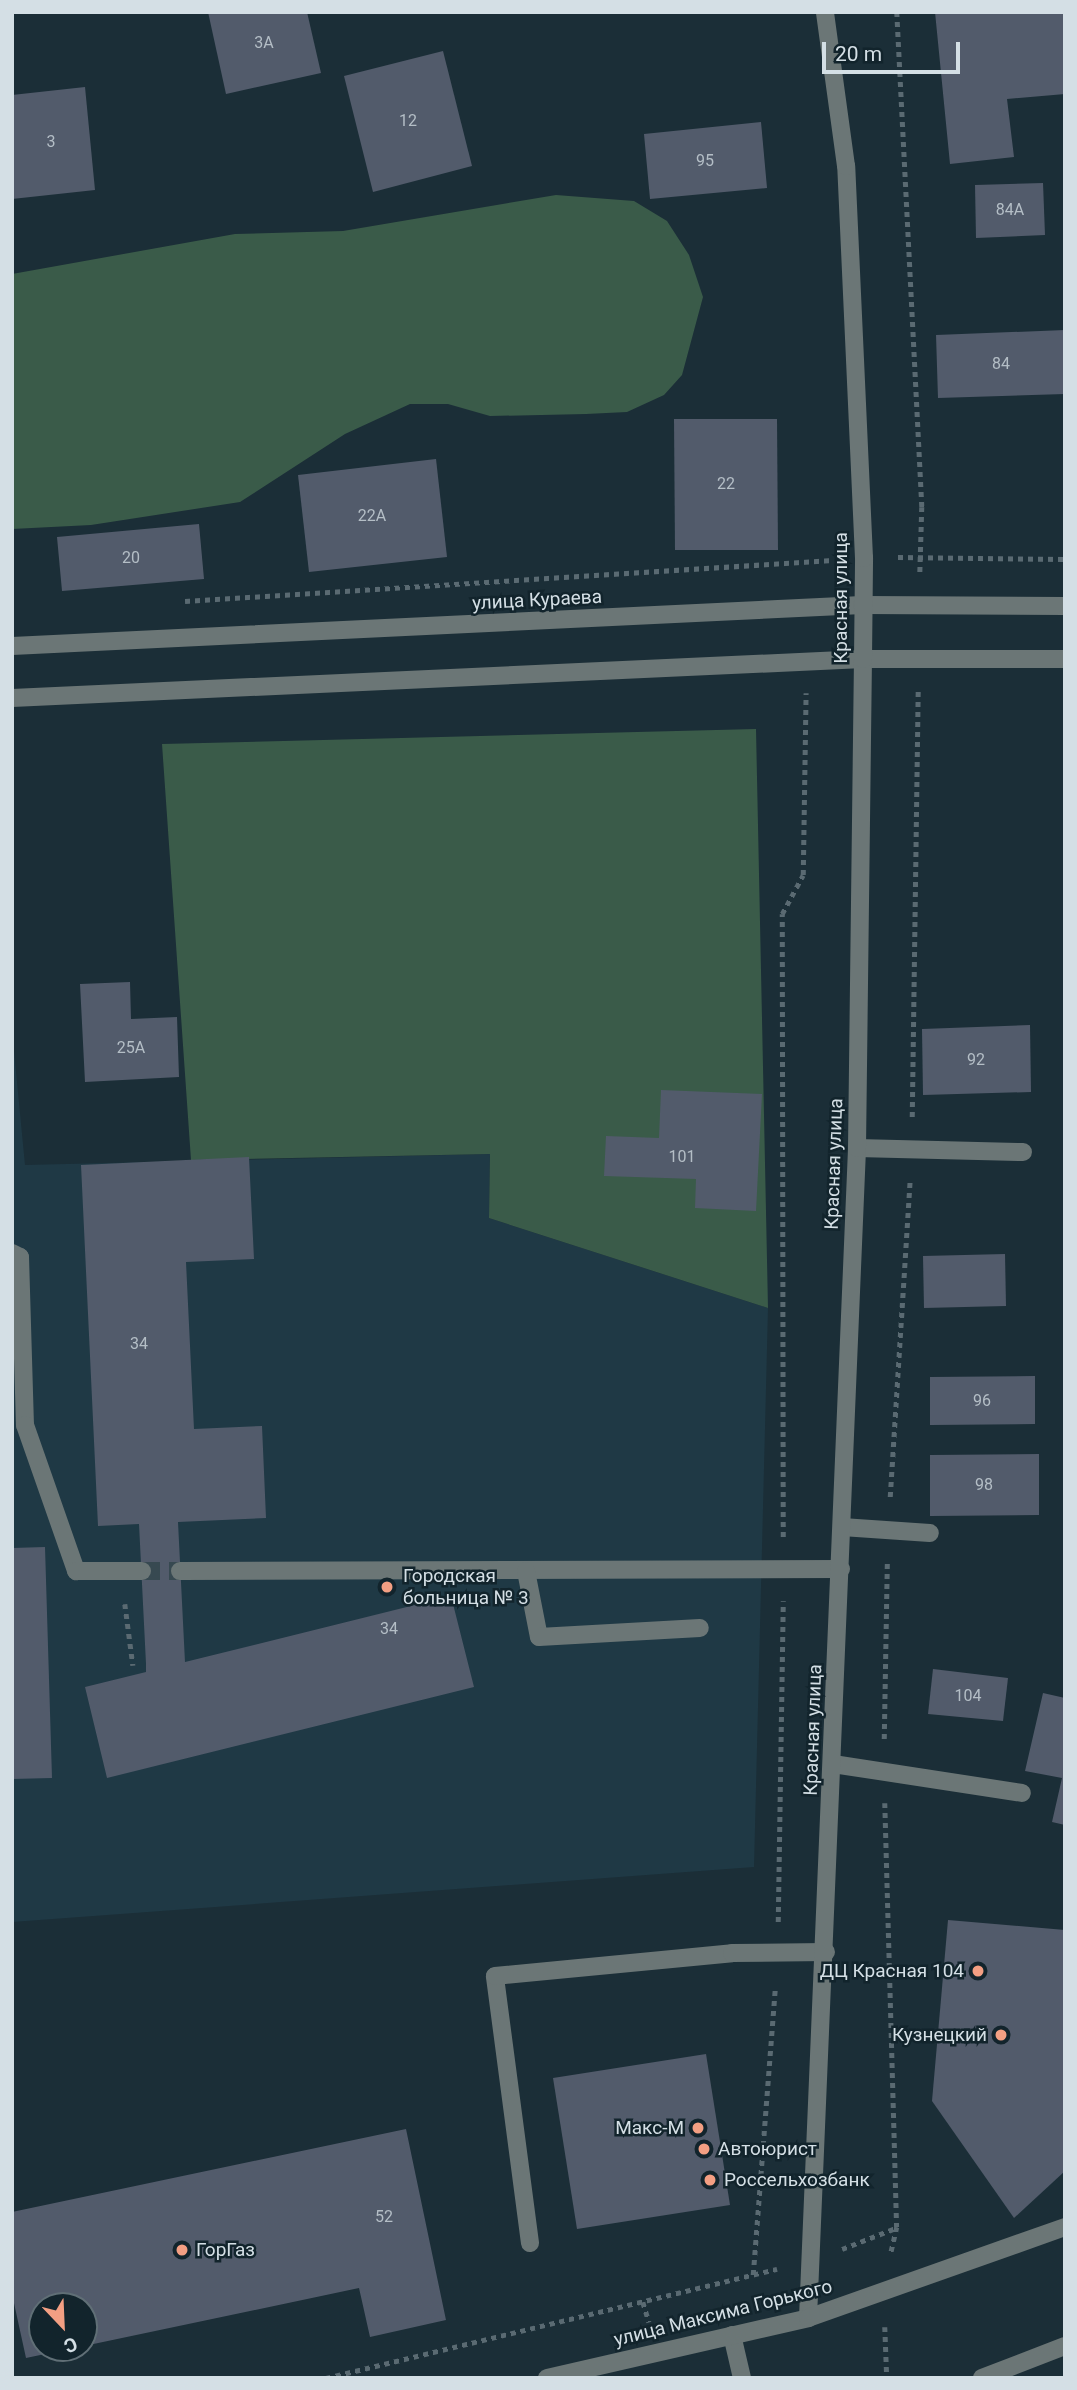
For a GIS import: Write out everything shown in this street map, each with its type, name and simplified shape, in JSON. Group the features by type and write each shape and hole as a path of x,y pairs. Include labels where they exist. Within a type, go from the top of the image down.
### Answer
{"street":[{"name":"Красная улица","path":"808,2318 814,2260 857,1148 864,558 845,166 825,12"},
{"name":"улица Кураева","path":"12,646 862,605 1065,606"},
{"path":"12,698 863,659 1065,659"},
{"path":"857,1148 1023,1152"},
{"path":"12,1252 20,1257 25,1425 76,1571 142,1571"},
{"path":"842,1527 930,1533"},
{"path":"180,1571 841,1569"},
{"path":"526,1571 539,1637 700,1628"},
{"path":"833,1764 884,1769 1022,1793"},
{"path":"530,2244 495,1976 777,1953 826,1952"},
{"name":"улица Максима Горького","path":"547,2378 808,2318 1065,2227"},
{"path":"732,2335 743,2378"},
{"path":"982,2378 1065,2346"}],"path":[{"path":"897,12 922,557 919,604"},
{"path":"180,602 864,558 1065,559"},
{"path":"887,2378 883,2291 897,2227 884,1769 888,1530 912,1148 918,659"},
{"path":"753,2275 777,1953 783,1570 782,914 803,876 807,685"},
{"path":"120,1572 133,1665"},
{"path":"326,2378 814,2260 897,2227"}],"shaded area":[{"name":"Городская больница № 3","path":"12,1030 25,1165 490,1154 489,1218 768,1308 754,1867 12,1922"}],"green space":[{"path":"556,195 634,201 667,221 689,255 703,297 682,375 664,395 627,412 586,414 490,416 448,404 410,404 345,434 240,502 91,525 12,529 12,274 235,234 343,231"},
{"path":"756,729 768,1308 489,1218 490,1154 191,1160 162,744"}],"building":[{"path":"208,12 307,12 321,73 226,94"},
{"path":"935,12 1065,12 1065,94 1007,99 1014,157 950,164"},
{"path":"443,51 472,166 373,192 344,76"},
{"path":"85,87 95,190 12,199 12,95"},
{"path":"761,122 767,188 650,199 644,134"},
{"path":"1043,183 1045,235 976,238 975,185"},
{"path":"1065,330 1065,394 938,398 936,335"},
{"path":"674,419 777,419 778,550 675,550"},
{"path":"436,459 447,557 309,572 298,475"},
{"path":"199,524 204,579 62,591 57,537"},
{"path":"130,982 131,1019 177,1017 179,1077 85,1082 80,984"},
{"path":"1030,1025 1031,1092 923,1095 922,1029"},
{"path":"661,1090 762,1094 756,1211 695,1208 696,1179 604,1176 606,1136 659,1138"},
{"path":"249,1157 254,1259 186,1262 194,1429 262,1426 266,1518 178,1522 185,1662 451,1596 474,1687 107,1778 85,1687 146,1672 146,1664 139,1524 98,1526 81,1165"},
{"path":"1005,1254 1006,1306 924,1308 923,1256"},
{"path":"1035,1376 1035,1424 930,1425 930,1377"},
{"path":"1039,1454 1039,1515 930,1516 930,1455"},
{"path":"45,1547 52,1778 12,1779 12,1548"},
{"path":"933,1669 1008,1678 1003,1721 928,1714"},
{"path":"1043,1693 1065,1698 1065,1825 1052,1822 1062,1778 1025,1771"},
{"name":"Кузнецкий","path":"948,1920 1065,1930 1065,2171 1014,2218 932,2101"},
{"path":"706,2054 730,2205 577,2229 553,2078"},
{"name":"ГорГаз","path":"406,2129 446,2320 370,2337 359,2288 98,2343 98,2292 28,2292 26,2358 12,2294 12,2212"}],"tunnel":[{"path":"142,1571 180,1571"}],"place":[{"name":"Городская больница № 3","path":"387,1587"},
{"name":"ДЦ Красная 104","path":"978,1971"},
{"name":"Кузнецкий","path":"1001,2035"},
{"name":"Макс-М","path":"698,2128"},
{"name":"Автоюрист","path":"704,2149"},
{"name":"Россельхозбанк","path":"710,2180"},
{"name":"ГорГаз","path":"182,2250"}]}
